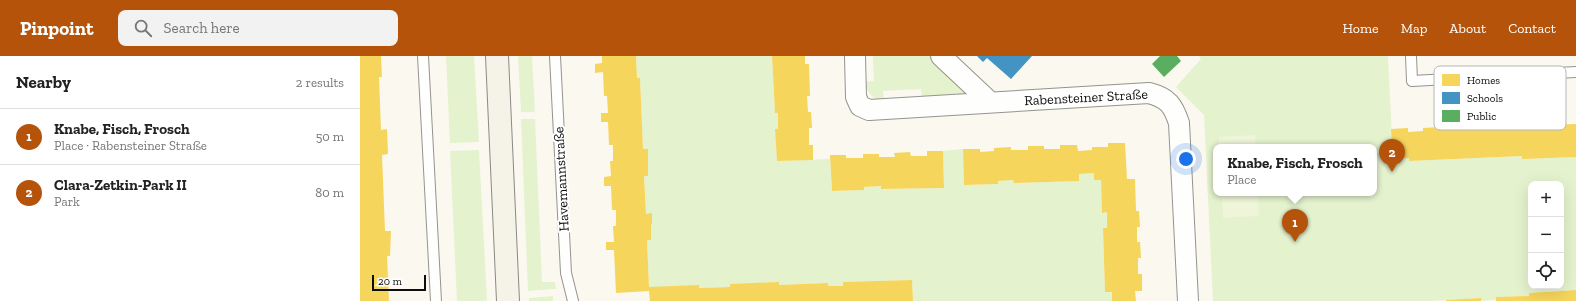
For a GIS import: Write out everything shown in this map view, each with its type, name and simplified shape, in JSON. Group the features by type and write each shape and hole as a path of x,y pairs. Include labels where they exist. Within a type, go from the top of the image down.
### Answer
{"main road":[{"path":"497,56 508,301"}],"street":[{"name":"Rabensteiner Straße","path":"854,56 856,97 860,106 869,110 1149,93 1161,96 1169,102 1175,110 1179,123 1188,301"},
{"path":"941,56 990,102"}],"lane":[{"path":"423,56 436,301"},
{"name":"Havemannstraße","path":"555,56 566,273 573,301"},
{"path":"1411,56 1412,81 1434,80"},
{"path":"1566,73 1576,72"}],"green space":[{"path":"446,56 474,56 479,142 450,143"},
{"path":"518,56 532,56 535,112 521,112"},
{"path":"636,56 772,56 775,113 778,113 778,129 775,129 777,161 830,159 832,191 863,190 864,187 881,186 881,189 944,188 943,151 963,149 964,185 998,184 998,181 1013,180 1014,183 1079,181 1079,174 1094,173 1101,180 1102,212 1107,212 1107,228 1103,228 1105,292 1112,292 1112,301 913,301 912,280 843,282 843,286 828,286 828,283 779,285 779,282 730,287 649,287 647,240 651,239 652,214 646,214 644,176 648,175 648,149 643,149 640,78 637,78"},
{"path":"873,56 931,56 972,94 922,100 921,89 883,91 884,102 880,101 871,95 864,82 874,81"},
{"path":"1199,56 1388,56 1393,159 1409,158 1409,161 1522,156 1523,159 1576,157 1576,290 1529,293 1529,296 1496,297 1496,300 1481,301 1481,298 1431,301 1213,301 1204,115 1176,87 1201,59"},
{"path":"521,119 535,119 542,282 555,282 556,289 528,291"},
{"path":"1255,135 1256,144 1219,144 1219,137"},
{"path":"479,150 487,301 457,301 450,151"},
{"path":"1222,196 1258,196 1259,216 1223,218"},
{"path":"553,296 553,301 529,301 529,298"}],"building: Homes":[{"path":"360,56 381,56 382,77 379,77 381,130 387,129 388,154 382,155 385,231 391,231 390,256 387,256 389,301 360,301"},
{"path":"602,56 636,56 637,78 640,78 643,149 648,149 648,176 644,176 646,214 652,213 651,240 647,240 649,287 699,285 699,288 730,287 730,284 779,282 779,285 828,283 828,286 843,286 843,282 912,280 913,301 650,301 649,291 616,293 614,250 606,250 606,242 614,242 613,226 616,226 616,210 612,210 611,186 604,186 604,177 611,176 610,161 613,161 613,145 609,145 608,122 601,122 601,113 608,113 607,96 604,96 603,72 595,73 595,64 602,63"},
{"path":"772,56 805,56 805,64 809,64 810,96 807,96 808,112 811,112 812,128 809,128 809,145 813,145 813,160 777,161 775,129 778,129 778,113 775,113"},
{"path":"1566,124 1576,124 1576,157 1522,159 1522,156 1409,161 1409,158 1393,159 1391,129 1408,128 1408,132 1423,131 1423,128 1434,127 1434,130 1566,130"},
{"path":"1108,143 1125,143 1127,179 1135,179 1136,211 1139,211 1140,227 1137,227 1137,242 1140,242 1141,258 1138,258 1138,274 1142,274 1142,291 1135,291 1136,301 1112,301 1112,292 1105,292 1103,228 1107,228 1107,212 1102,213 1101,180 1094,180 1094,173 1079,174 1079,181 1014,183 1013,180 998,181 998,184 964,185 963,149 980,149 980,152 994,151 994,148 1011,147 1011,150 1028,150 1028,146 1044,146 1044,149 1060,149 1060,145 1077,145 1078,151 1092,150 1092,147 1108,147"},
{"path":"927,151 943,151 944,188 881,189 881,186 864,187 864,190 832,191 830,155 846,155 846,158 863,158 863,154 879,154 879,157 895,157 894,153 910,152 911,156 927,156"},
{"path":"1576,290 1576,301 1496,301 1496,297 1529,296 1529,293"},
{"path":"1481,298 1481,301 1446,301 1446,300"}],"building: Schools":[{"path":"977,56 1032,56 1011,79 987,58 983,62"}],"building: Public":[{"path":"1160,56 1177,56 1181,61 1164,77 1152,64"}],"place":[{"name":"Clara-Zetkin-Park II","path":"1392,172"},
{"name":"Knabe, Fisch, Frosch","path":"1295,242"}]}
